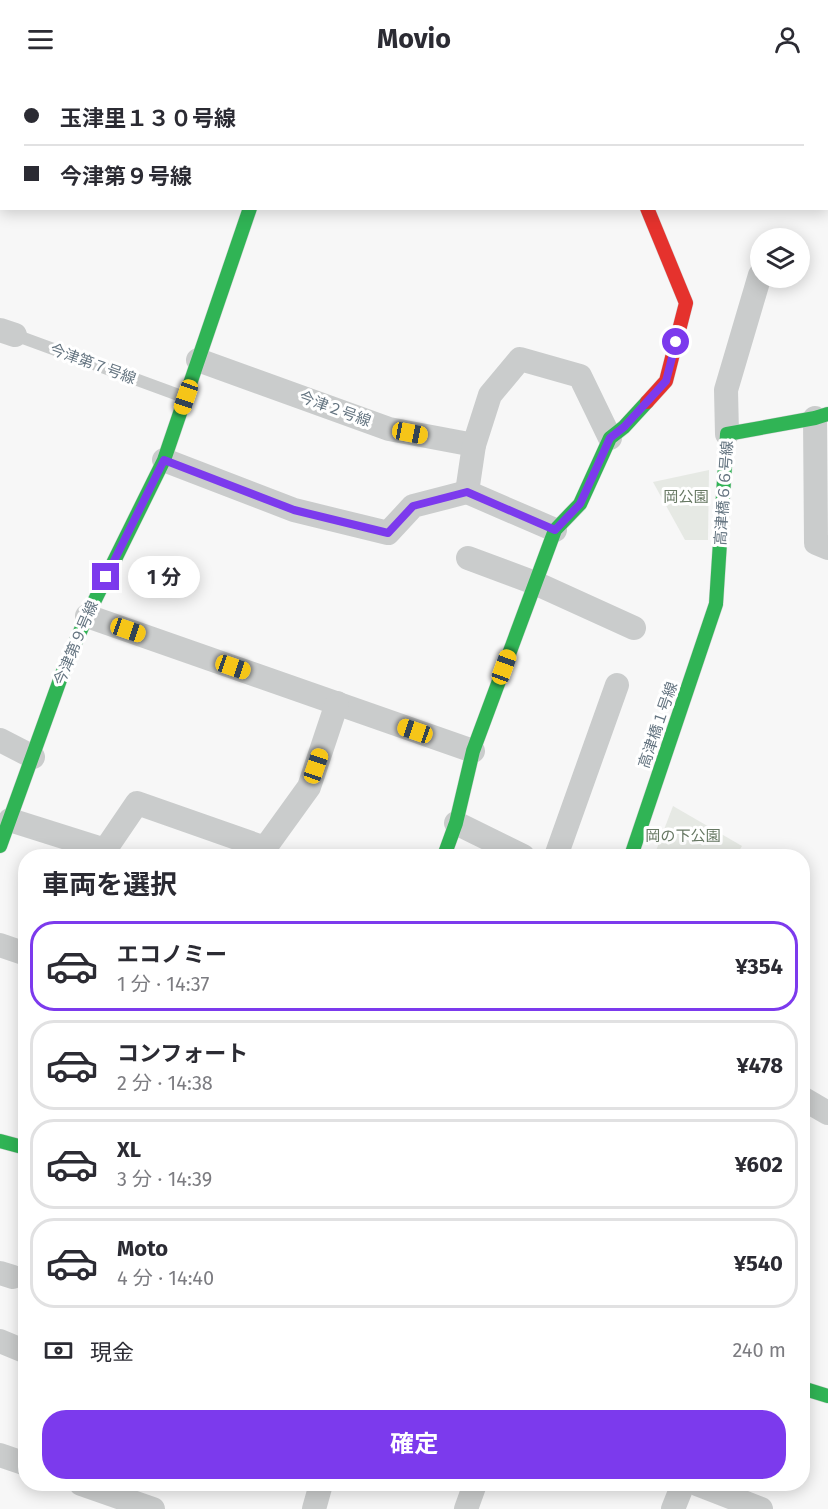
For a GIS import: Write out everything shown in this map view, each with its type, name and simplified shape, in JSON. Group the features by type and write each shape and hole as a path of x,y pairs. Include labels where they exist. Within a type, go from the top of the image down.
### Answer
{"street":[{"name":"今津第９号線","path":"0,846 65,666 87,616 164,460 249,210"},
{"path":"447,849 456,823 473,751 555,530 580,504 610,438 624,427 666,381 686,303 647,210"},
{"path":"727,434 726,390 756,288"},
{"path":"467,492 474,445 490,395 520,359 580,376 610,438"},
{"name":"今津２号線","path":"198,360 389,429 474,445"},
{"name":"高津橋６６号線","path":"716,604 727,434 822,416 816,543 828,548"},
{"path":"164,460 294,510 388,533 413,506 467,492 555,530"},
{"path":"468,558 535,583 634,628"},
{"name":"高津橋１号線","path":"633,849 716,604"},
{"path":"87,616 473,751"},
{"path":"558,849 617,685"},
{"path":"106,849 137,803 265,848 309,787 337,704"},
{"path":"0,740 33,757"},
{"path":"10,820 102,849"},
{"path":"456,823 509,849"},
{"path":"0,945 18,951"},
{"path":"810,1103 828,1113"},
{"path":"0,1141 18,1146"},
{"path":"0,1341 18,1348"},
{"path":"810,1390 828,1396"},
{"path":"0,1455 18,1461"},
{"path":"101,1491 153,1509"},
{"path":"314,1509 319,1491"},
{"path":"466,1509 472,1491"},
{"path":"673,1509 680,1491"},
{"path":"715,1491 761,1509"}],"lane":[{"name":"今津第７号線","path":"8,332 186,397"}],"green space":[{"name":"岡公園","path":"709,470 708,540 685,540 653,482"},
{"name":"岡の下公園","path":"673,806 742,846 740,849 657,849"}],"traffic: fast":[{"path":"0,846 65,666 87,616 164,460 249,210"},
{"path":"447,849 456,823 473,751 555,530 580,504 610,438 624,427 647,402"},
{"path":"633,849 716,604 727,434 828,414"},
{"path":"0,1141 18,1146"},
{"path":"810,1390 828,1396"}],"traffic: jam":[{"path":"647,402 666,381 686,303 648,210"}],"route":[{"path":"106,577 164,460 294,510 388,533 413,506 467,492 555,530 580,504 610,438 624,427 666,381 676,342"}]}
